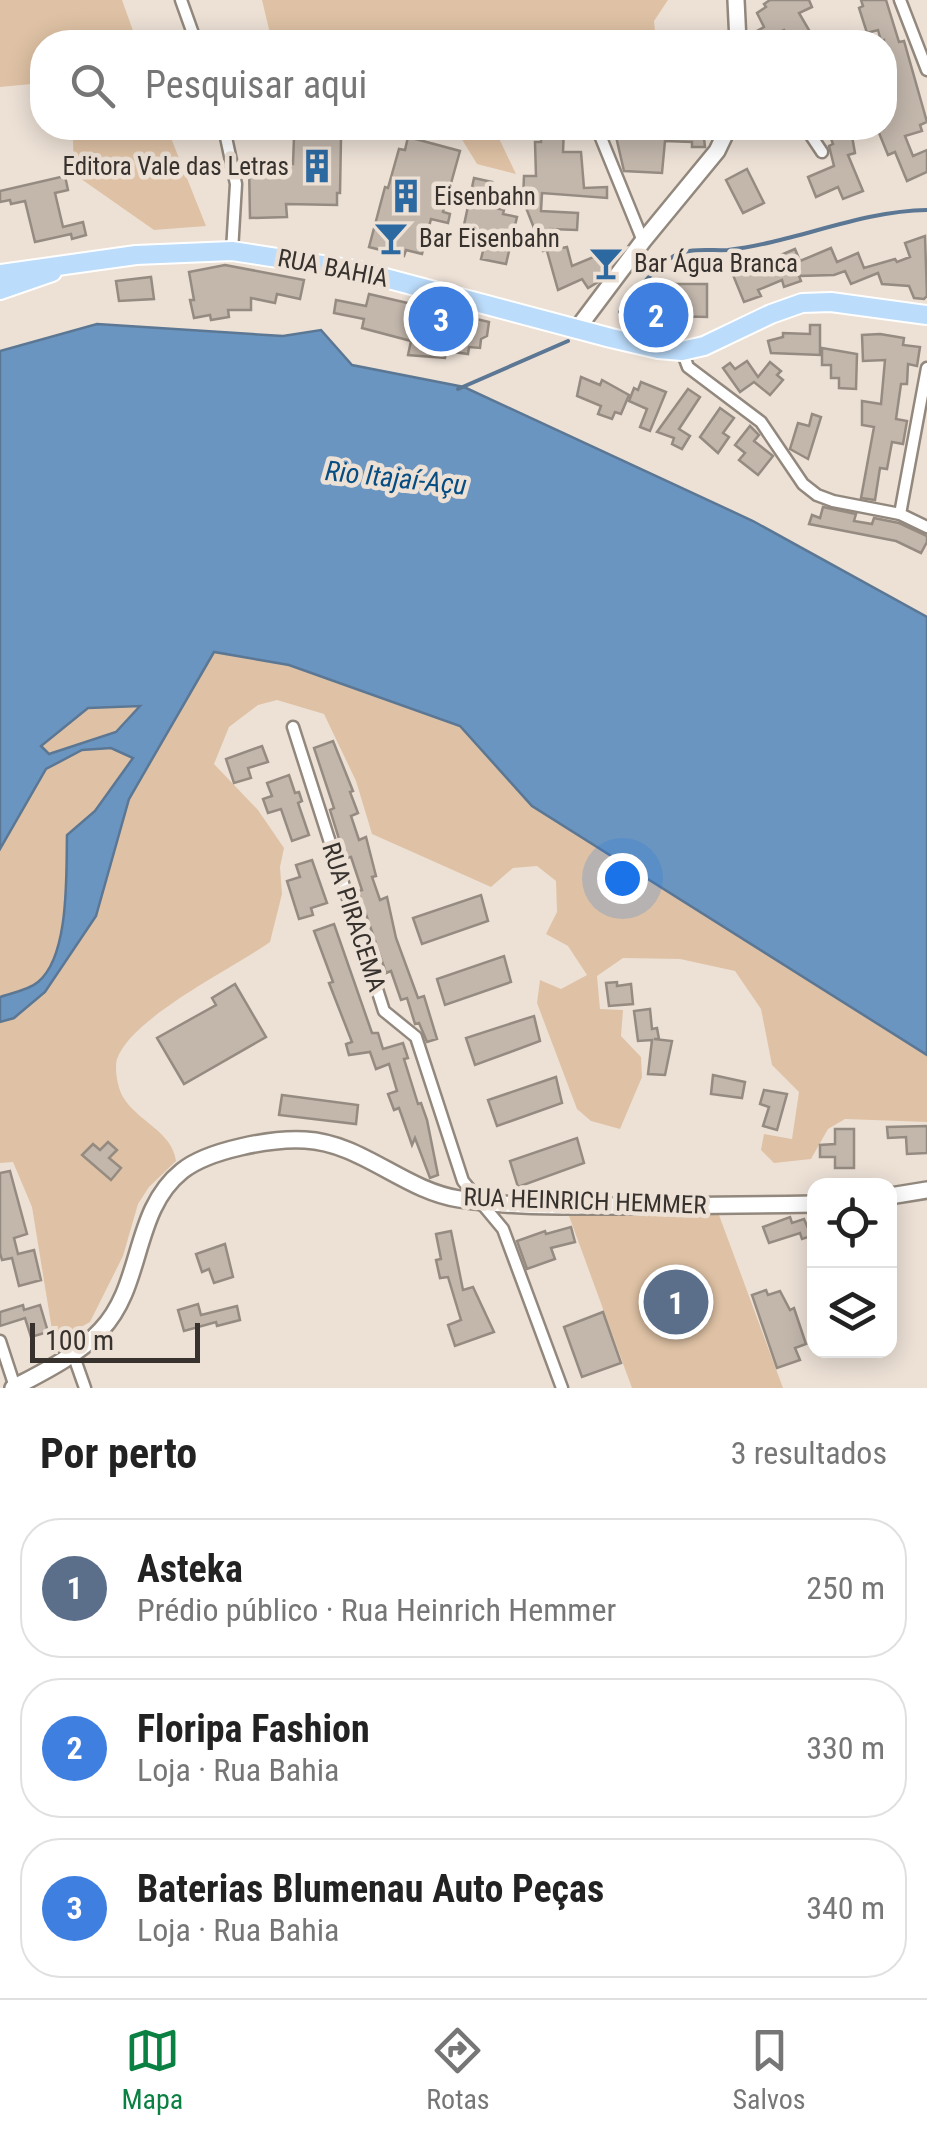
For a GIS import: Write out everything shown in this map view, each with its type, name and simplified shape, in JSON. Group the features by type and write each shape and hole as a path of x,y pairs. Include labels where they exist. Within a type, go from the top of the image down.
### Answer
{"main road":[{"name":"RUA BAHIA","path":"0,274 136,255 232,251 356,270 577,329 682,351 704,346 770,314 802,304 831,302 927,315"},
{"name":"RUA BAHIA","path":"0,290 81,263"}],"street":[{"path":"181,0 192,30"},
{"path":"736,0 737,30"},
{"path":"900,0 927,70"},
{"path":"227,140 236,184 232,251"},
{"path":"602,140 643,241"},
{"path":"577,329 722,140"},
{"path":"814,140 822,152"},
{"path":"682,351 688,367 761,422 802,484 834,502 900,514 927,527"},
{"path":"900,514 927,368"},
{"name":"RUA PIRACEMA","path":"293,726 384,1011 416,1036 463,1180 503,1229 562,1388"},
{"name":"RUA HEINRICH HEMMER","path":"14,1388 73,1354 101,1330 121,1300 152,1208 183,1170 200,1160 279,1141 329,1143 354,1152 416,1186 483,1202 589,1206 807,1204"},
{"path":"897,1195 927,1190"},
{"path":"0,1341 14,1388"},
{"path":"73,1354 85,1388"}],"shaded area":[{"path":"0,0 122,0 133,30 30,30 30,84 0,87"},
{"path":"262,0 668,0 654,21 655,30 269,30"},
{"path":"73,140 172,140 206,226 154,230 74,174"},
{"path":"462,140 500,140 516,174 477,164"},
{"path":"214,652 289,665 460,726 532,806 927,1055 927,1122 845,1119 828,1129 811,1159 774,1163 761,1150 764,1134 792,1139 799,1092 772,1065 761,1009 735,971 680,959 623,958 597,976 600,1009 623,1010 621,1036 641,1057 642,1077 620,1129 591,1121 577,1109 537,1003 540,980 561,989 587,975 568,946 546,934 557,912 556,881 537,866 513,868 491,887 372,834 356,781 324,714 277,700 258,705 229,727 214,764 258,810 284,848 280,867 282,894 270,942 162,1011 126,1043 117,1059 117,1079 123,1097 168,1142 176,1161 149,1187 138,1204 123,1256 90,1322 53,1336 32,1207 13,1162 0,1163 0,1022 14,1018 96,916 129,799"},
{"path":"141,705 116,732 49,754 41,746 88,708"},
{"path":"112,748 134,758 95,811 68,835 64,913 56,953 38,982 0,997 0,849 46,769 81,750"},
{"path":"719,1215 783,1388 632,1388 569,1216"}],"water":[{"name":"Rio Itajaí-Açu","path":"97,324 283,336 321,330 352,365 464,387 753,521 927,617 927,1055 532,806 460,726 289,665 214,652 129,799 96,916 45,992 14,1018 0,1022 0,997 38,982 56,953 64,913 67,835 95,811 133,758 111,748 82,750 46,769 0,849 0,351","holes":["140,706 116,732 49,754 41,746 88,708"]}],"building":[{"path":"770,0 809,0 812,7 799,13 809,30 759,30 764,27 757,13 766,7 764,4"},
{"path":"861,0 886,0 895,30 866,30 859,8 863,6"},
{"path":"897,36 899,42 904,41 927,122 920,125 922,131 905,136 913,156 927,150 927,172 907,181 895,152 888,155 882,140 897,140"},
{"path":"294,140 341,140 337,205 286,204 287,217 250,218 249,165 293,164"},
{"name":"Eisenbahn","path":"407,140 419,140 460,151 443,212 450,214 448,223 431,219 422,254 406,250 404,256 369,247 399,149 405,150"},
{"path":"564,140 563,152 581,152 584,188 607,187 607,198 542,193 541,211 578,213 577,230 550,229 554,248 543,251 523,200 524,176 536,176 535,142"},
{"path":"617,140 704,140 705,147 692,147 692,142 665,141 662,173 624,171"},
{"path":"832,140 853,140 855,153 848,155 863,191 843,199 838,187 816,197 808,177 834,166 829,146"},
{"path":"747,169 764,203 743,213 726,180"},
{"path":"65,176 68,190 55,193 63,227 83,222 86,235 72,239 71,234 35,242 25,201 0,202 0,191"},
{"path":"474,178 492,182 486,206 517,217 506,264 481,259 487,235 469,231 470,226 464,225"},
{"path":"925,236 924,299 914,298 909,286 882,284 878,273 851,284 845,271 799,276 801,281 784,287 782,280 758,290 761,296 744,302 733,275 795,249 800,261 831,248 837,262 858,253 864,268 895,259 897,262 910,257 905,243"},
{"path":"567,247 572,266 608,251 614,261 598,282 588,288 582,279 558,290 547,251"},
{"path":"225,265 304,280 300,299 277,294 275,303 251,298 251,310 228,310 229,317 211,320 210,315 194,318 189,272"},
{"path":"151,277 154,299 119,301 116,281"},
{"path":"673,284 707,284 707,317 668,316 665,325 645,317 653,297 673,305"},
{"path":"369,294 489,322 487,336 481,339 480,348 469,347 468,354 446,351 445,358 408,355 411,341 362,328 364,319 334,313 336,300 366,306"},
{"path":"810,325 820,325 820,355 771,353 768,341 783,337 783,333 810,334"},
{"path":"862,335 904,338 903,345 920,347 917,366 908,364 907,384 901,384 896,419 907,421 903,444 892,442 887,469 880,468 875,500 861,498 874,427 862,425 862,401 881,404 885,360 863,361"},
{"path":"822,348 857,354 856,389 839,388 839,378 831,378 831,365 822,365"},
{"path":"747,361 758,377 770,362 781,371 777,375 783,380 770,395 754,382 740,392 723,368 730,363 735,369"},
{"path":"581,377 600,385 602,380 629,395 621,414 615,412 612,419 598,414 601,406 577,396"},
{"path":"641,382 666,392 650,431 640,427 647,409 629,401"},
{"path":"688,389 700,397 679,429 690,436 682,449 672,444 674,438 657,432"},
{"path":"720,408 734,418 723,433 729,437 718,453 700,437"},
{"path":"812,414 821,417 808,459 790,449 798,423 809,426"},
{"path":"750,426 759,435 754,441 773,456 758,475 739,460 745,453 735,445"},
{"path":"823,507 856,514 854,521 872,524 874,518 899,523 927,536 927,542 921,553 896,541 809,524 812,515 820,518"},
{"path":"333,741 353,791 350,792 358,813 351,816 359,840 366,837 380,900 387,897 396,938 418,998 424,996 437,1039 427,1042 419,1023 415,1024 407,998 401,1000 391,971 386,973 358,891 362,890 351,857 345,858 314,748"},
{"path":"262,746 268,762 248,768 251,778 234,783 226,759"},
{"path":"289,775 302,801 298,803 309,835 292,841 281,809 268,813 263,799 272,796 267,783"},
{"path":"312,860 327,903 311,908 313,915 299,919 287,881 300,877 296,865"},
{"path":"481,895 488,921 422,944 413,918"},
{"path":"334,924 372,1033 378,1033 383,1049 403,1043 418,1104 421,1103 427,1120 438,1175 430,1178 415,1138 412,1145 399,1108 394,1110 388,1094 397,1091 389,1064 376,1069 370,1052 349,1055 346,1044 352,1042 314,931"},
{"path":"504,956 511,982 445,1005 437,979"},
{"path":"617,982 617,986 631,984 633,1004 609,1006 606,983"},
{"path":"235,984 266,1037 184,1084 157,1038 216,1005 212,998"},
{"path":"650,1009 652,1029 657,1028 659,1039 654,1039 672,1041 665,1075 648,1074 652,1040 638,1041 634,1011"},
{"path":"534,1016 540,1041 475,1065 466,1038"},
{"path":"713,1075 745,1082 742,1098 711,1094"},
{"path":"556,1077 562,1103 497,1126 488,1100"},
{"path":"764,1090 787,1094 777,1130 763,1126 769,1107 760,1104"},
{"path":"282,1095 358,1105 356,1124 279,1115"},
{"path":"927,1126 927,1153 907,1154 906,1137 888,1138 887,1127"},
{"path":"835,1129 854,1129 854,1168 835,1168 835,1157 820,1157 820,1145 835,1144"},
{"path":"577,1138 584,1163 518,1187 510,1161"},
{"path":"108,1142 117,1150 109,1158 121,1168 111,1180 82,1155 93,1144 100,1150"},
{"path":"10,1171 27,1234 14,1238 18,1254 34,1250 41,1280 19,1286 12,1258 2,1260 0,1253 0,1173"},
{"path":"790,1217 792,1223 804,1219 807,1237 802,1239 800,1233 769,1243 763,1227"},
{"path":"571,1227 575,1242 551,1248 555,1259 527,1269 517,1241"},
{"path":"451,1231 463,1290 473,1287 494,1332 455,1346 448,1325 461,1320 448,1277 440,1278 436,1260 441,1259 436,1234"},
{"path":"225,1244 233,1277 214,1283 209,1269 202,1272 196,1254"},
{"path":"766,1290 768,1295 780,1291 790,1310 794,1308 806,1344 795,1348 800,1360 777,1368 752,1295"},
{"path":"198,1304 201,1315 237,1306 240,1320 184,1331 178,1310"},
{"path":"23,1305 24,1310 40,1305 48,1332 31,1337 25,1318 0,1326 0,1312"},
{"path":"603,1312 621,1363 582,1377 564,1327"}],"waterway":[{"path":"620,312 651,274 680,253 753,246 877,216 927,210"},
{"path":"458,389 568,341"}],"place":[{"name":"Editora Vale das Letras","path":"317,166"},
{"name":"Eisenbahn","path":"406,196"},
{"name":"Bar Eisenbahn","path":"391,238"},
{"name":"Bar Água Branca","path":"606,263"},
{"name":"Floripa Fashion","path":"656,315"},
{"name":"Baterias Blumenau Auto Peças","path":"441,319"},
{"name":"Asteka","path":"676,1302"}]}
